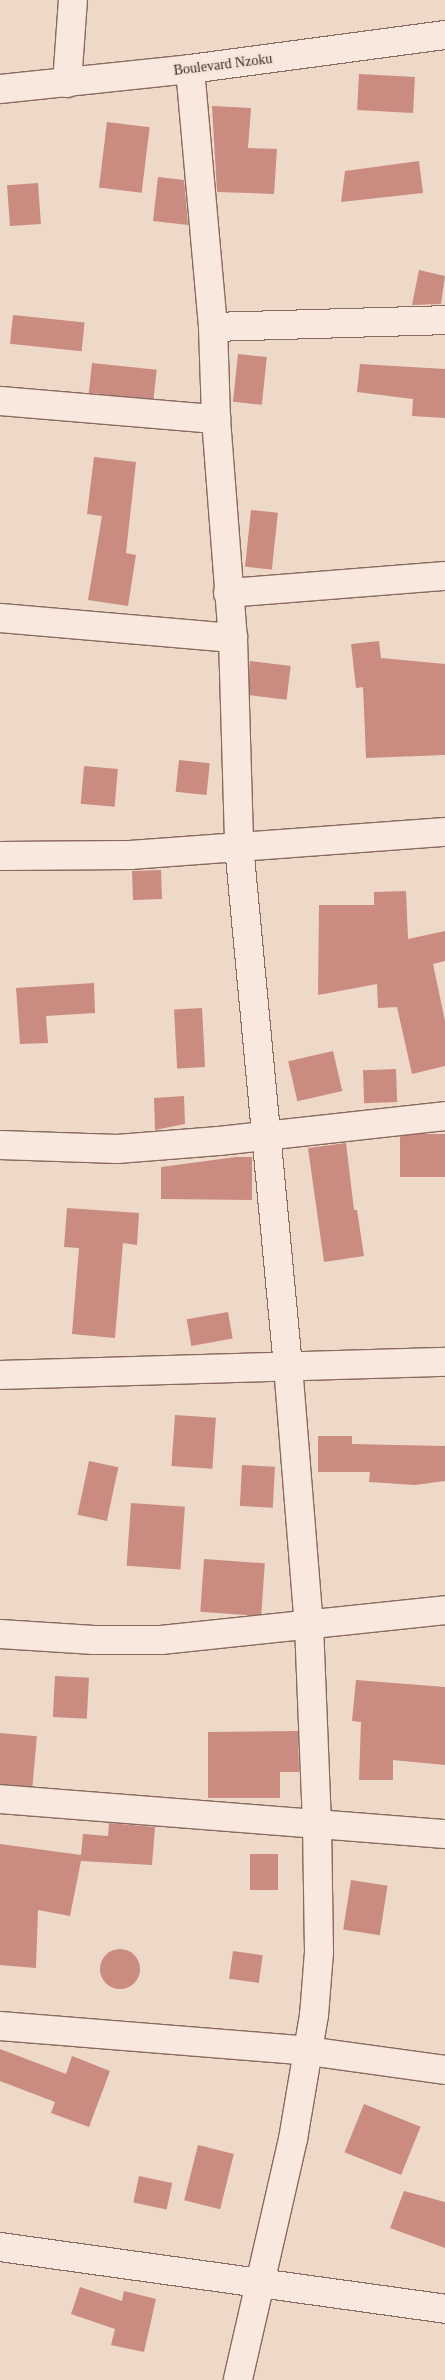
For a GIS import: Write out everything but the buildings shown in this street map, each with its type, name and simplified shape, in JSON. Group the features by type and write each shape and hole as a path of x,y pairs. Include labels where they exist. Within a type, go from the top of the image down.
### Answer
{"street":[{"path":"67,83 73,0"},
{"name":"Boulevard Nzoku","path":"0,89 190,69 445,35"},
{"path":"190,69 213,327 216,419 233,638 238,846 268,1135 288,1366 309,1625 318,1824 320,1952 308,2051 293,2139 258,2283 238,2380"},
{"path":"213,327 445,320"},
{"path":"0,402 216,419"},
{"path":"228,592 445,576"},
{"path":"0,618 233,638"},
{"path":"0,856 130,855 445,832"},
{"path":"0,1145 117,1149 445,1116"},
{"path":"0,1375 445,1362"},
{"path":"0,1634 94,1640 161,1640 445,1610"},
{"path":"0,1799 445,1834"},
{"path":"0,2026 308,2051 445,2070"},
{"path":"0,2247 445,2309"}]}
